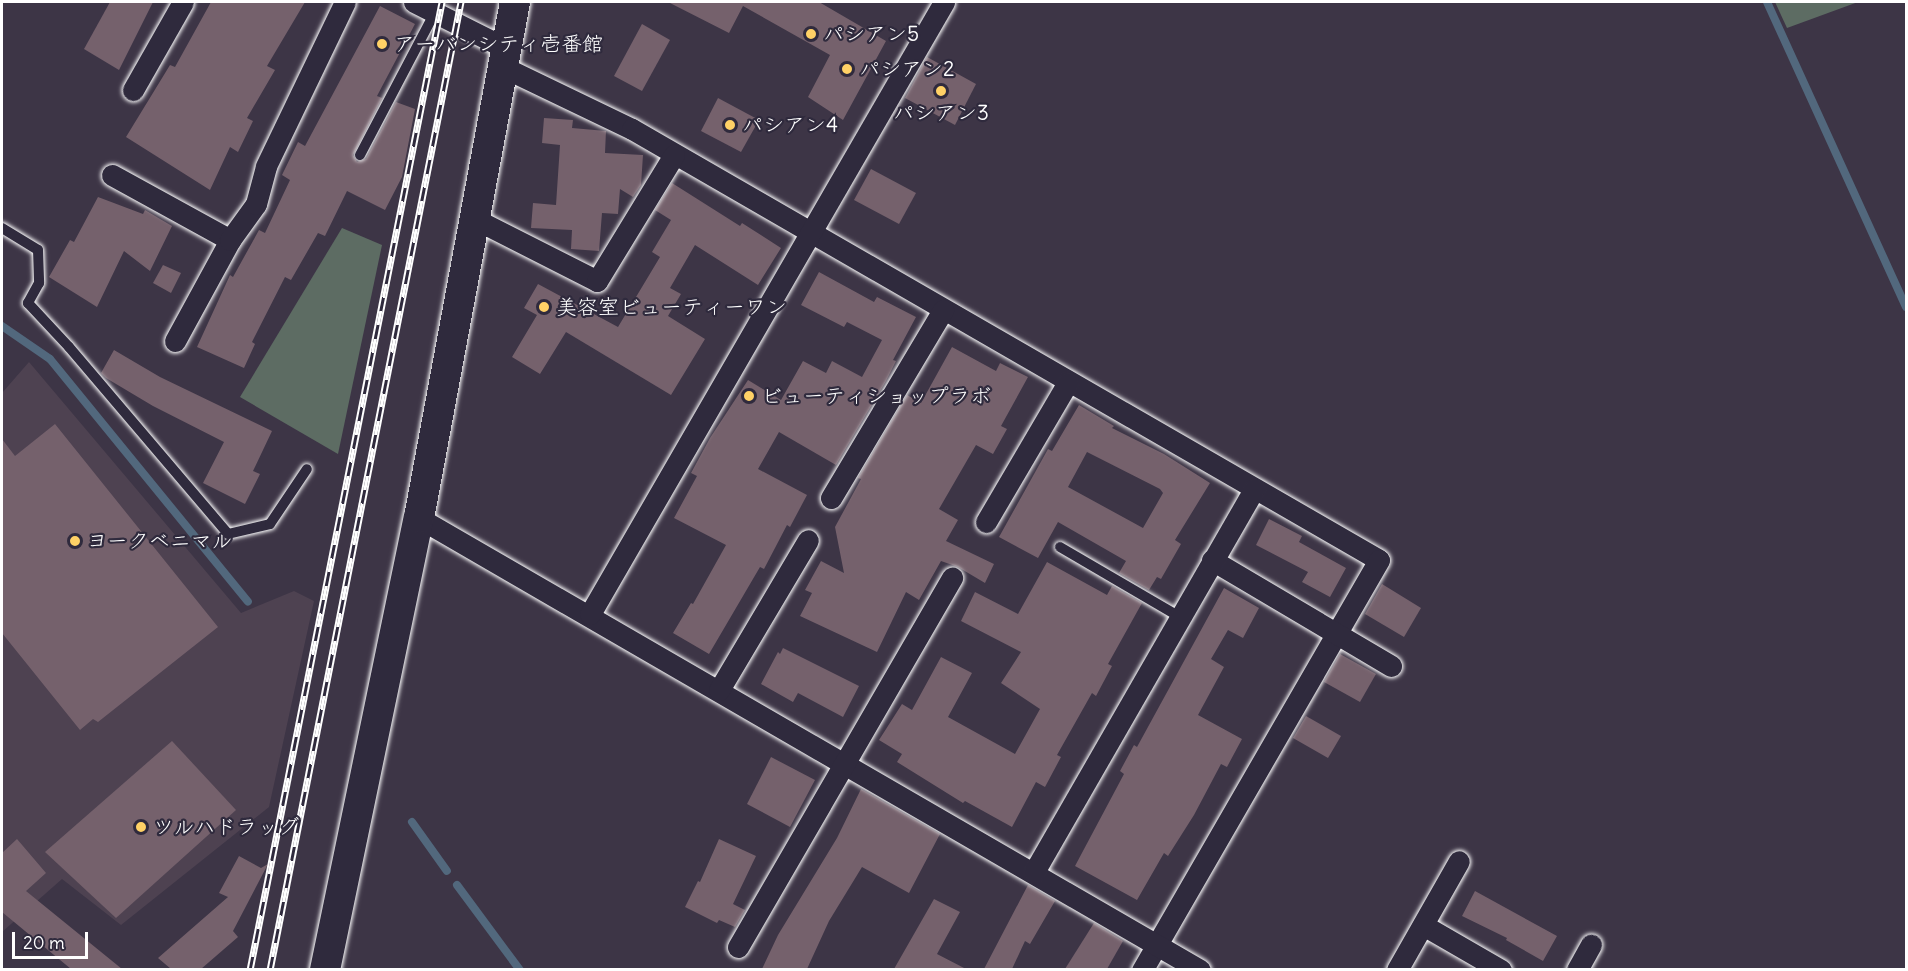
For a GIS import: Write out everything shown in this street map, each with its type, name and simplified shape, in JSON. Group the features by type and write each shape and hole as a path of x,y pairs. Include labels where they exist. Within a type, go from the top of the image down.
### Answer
{"street":[{"path":"133,90 183,2"},
{"path":"175,340 230,240 256,204 266,166 345,2"},
{"path":"414,2 435,12 503,57 1379,560 1142,969"},
{"path":"325,969 419,518 515,2"},
{"path":"590,615 944,2"},
{"path":"473,218 597,281 674,155"},
{"path":"112,176 230,240"},
{"path":"831,498 943,310"},
{"path":"986,522 1068,382"},
{"path":"1034,872 1254,489"},
{"path":"419,518 1200,969"},
{"path":"719,690 808,540"},
{"path":"1212,560 1391,666"},
{"path":"738,947 952,578"},
{"path":"1397,969 1459,861"},
{"path":"1423,925 1501,969"},
{"path":"1576,969 1591,945"}],"lane":[{"path":"360,154 435,12"},
{"path":"2,228 38,250 39,283 28,303 69,346 228,534 270,524 307,469"},
{"path":"1060,547 1180,617"}],"shaded area":[{"path":"29,362 241,613 294,591 314,601 269,807 121,925 62,879 2,932 2,393"}],"green space":[{"path":"1775,2 1858,2 1787,28"},
{"path":"342,228 382,245 338,454 240,397"}],"building":[{"path":"110,2 153,2 119,70 84,49"},
{"path":"211,2 305,2 267,66 275,70 247,118 253,121 238,152 230,147 210,190 126,137 170,65 175,67"},
{"path":"668,2 819,2 886,41 843,120 808,97 830,55 743,6 729,33"},
{"path":"380,6 415,24 377,96 382,98 353,155 357,162 366,159 396,102 415,109 402,177 385,210 347,191 325,236 318,233 291,280 285,277 252,342 255,344 244,368 197,347 230,275 233,277 259,230 265,233 290,180 282,175 298,142 305,146"},
{"path":"642,24 670,40 642,91 614,76"},
{"name":"パシアン3","path":"927,57 976,84 955,125 905,98"},
{"name":"パシアン4","path":"718,98 759,120 741,152 701,131"},
{"path":"544,118 573,120 572,128 606,131 605,153 643,155 641,185 633,197 620,189 618,214 602,213 599,251 571,249 572,230 531,228 533,203 556,205 560,145 542,143"},
{"path":"871,169 916,193 899,224 854,200"},
{"path":"672,183 740,226 742,223 781,248 758,285 695,245 670,288 681,294 668,316 705,339 671,395 566,332 540,374 512,357 537,315 524,308 538,284 618,327 660,257 652,252 671,220 655,210"},
{"path":"98,197 143,214 145,210 172,226 150,271 124,251 97,307 49,277 70,240 74,242"},
{"path":"163,265 181,273 171,293 153,283"},
{"path":"819,272 874,302 877,297 916,317 893,360 896,361 886,381 836,465 779,432 758,469 807,495 790,527 787,525 764,569 760,567 709,654 673,633 691,603 693,604 726,545 674,518 697,476 691,473 710,438 748,380 781,400 803,361 826,373 832,361 862,377 882,340 847,322 844,327 801,305"},
{"path":"952,347 996,371 1000,363 1028,377 1001,426 1007,429 993,454 976,445 939,509 958,520 946,541 994,564 985,583 958,567 941,561 919,600 906,592 877,652 800,616 812,593 805,590 821,561 844,573 835,527 861,479 858,478 907,395 921,403"},
{"path":"114,350 160,377 272,431 253,471 260,474 245,504 203,483 224,442 153,406 101,373"},
{"path":"1079,405 1114,426 1112,428 1164,454 1210,483 1175,540 1181,544 1161,579 1157,577 1149,590 1119,573 1126,561 1058,522 1038,558 999,537 1048,449 1052,451","holes":["1087,452 1160,489 1163,493 1143,528 1068,487"]},
{"name":"ヨークベニマル","path":"55,424 218,627 98,722 93,719 80,730 2,633 2,439 15,456"},
{"path":"1269,519 1302,536 1299,542 1346,568 1330,597 1302,582 1308,572 1256,545"},
{"path":"1047,562 1107,595 1112,586 1142,603 1108,664 1112,666 1096,696 1092,693 1057,755 1061,757 1045,787 1036,782 1012,827 965,801 963,803 897,762 902,754 879,740 902,704 912,710 941,657 972,673 948,717 1015,754 1040,709 1001,683 1021,652 961,621 975,592 1018,614"},
{"path":"1382,584 1421,608 1404,637 1365,614"},
{"path":"1224,588 1259,608 1243,638 1228,630 1211,659 1224,667 1198,715 1242,739 1227,767 1221,764 1194,815 1168,856 1164,853 1137,900 1075,866 1124,774 1120,771 1134,745 1137,747"},
{"path":"783,648 859,686 843,717 798,693 793,702 761,684 778,652 780,654"},
{"path":"1340,654 1376,674 1360,702 1324,682"},
{"path":"1306,716 1341,736 1328,758 1293,738"},
{"path":"172,741 236,810 116,918 45,852"},
{"path":"771,757 815,780 790,827 747,804"},
{"path":"861,789 940,834 909,893 862,867 829,921 807,969 762,969 778,935 837,838"},
{"path":"17,839 46,873 26,891 122,969 71,969 2,912 2,853"},
{"path":"719,839 756,856 733,904 745,910 735,927 719,920 717,923 685,907 698,881 700,882"},
{"path":"239,856 261,868 268,864 233,931 238,937 201,969 171,969 158,958 228,897 219,893"},
{"path":"1028,885 1055,901 1030,944 1025,941 1012,969 984,969"},
{"path":"1475,891 1557,936 1543,961 1506,940 1507,938 1462,916"},
{"path":"934,899 960,912 937,954 966,969 894,969"},
{"path":"1094,923 1123,941 1107,969 1065,969"}],"waterway":[{"path":"1767,2 1906,307"},
{"path":"2,326 50,359 248,602"},
{"path":"412,822 447,871"},
{"path":"457,885 520,970"}],"railway":[{"path":"250,970 442,2"},
{"path":"270,970 461,2"}],"place":[{"name":"パシアン5","path":"811,34"},
{"name":"アーバンシティ壱番館","path":"382,44"},
{"name":"パシアン2","path":"847,69"},
{"name":"パシアン3","path":"941,91"},
{"name":"パシアン4","path":"730,125"},
{"name":"美容室ビューティーワン","path":"544,307"},
{"name":"ビューティショップラボ","path":"749,396"},
{"name":"ヨークベニマル","path":"75,541"},
{"name":"ツルハドラッグ","path":"141,827"}]}
